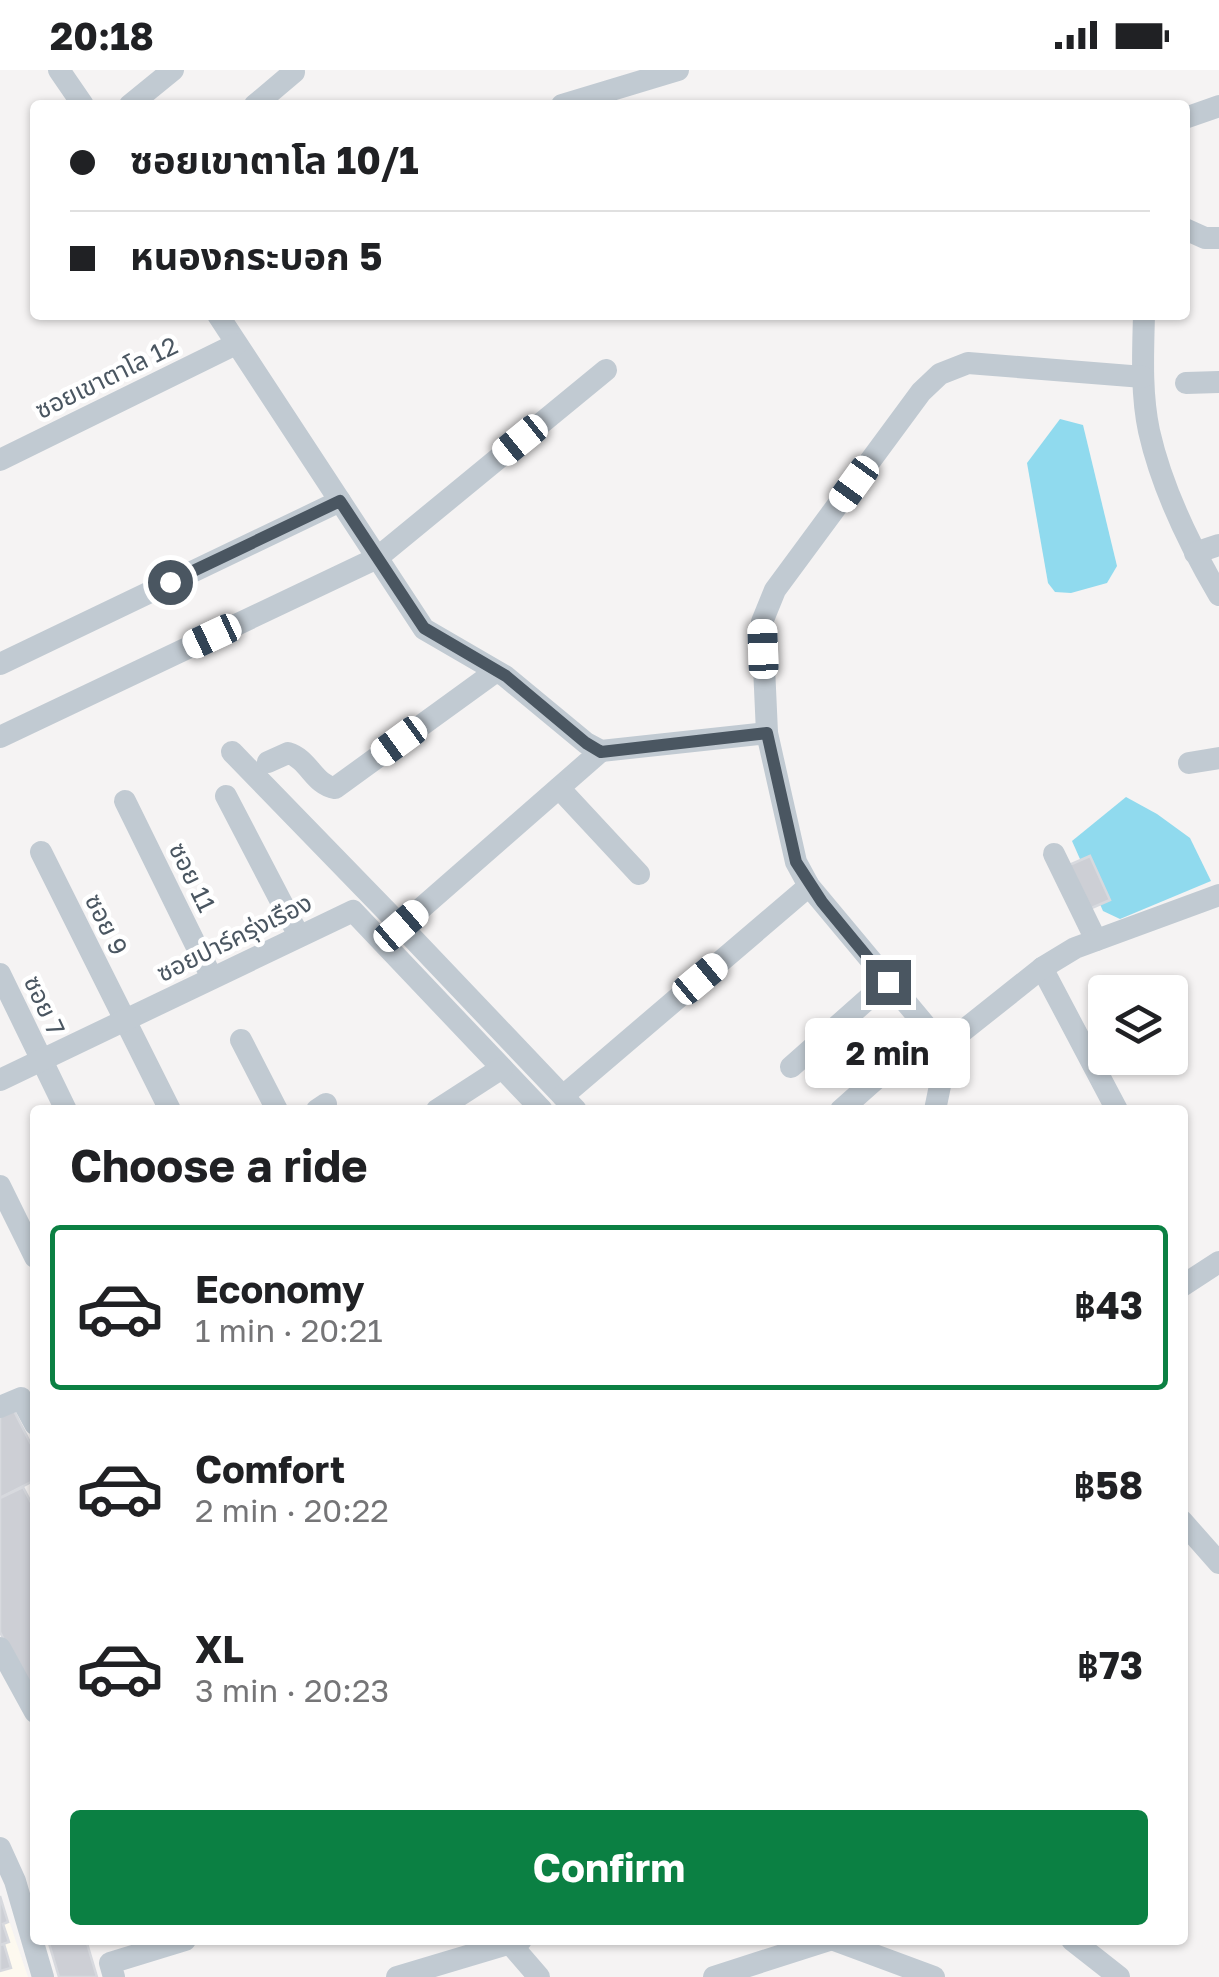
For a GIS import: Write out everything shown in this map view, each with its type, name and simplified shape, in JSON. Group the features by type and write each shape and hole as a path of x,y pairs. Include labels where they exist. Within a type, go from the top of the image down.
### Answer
{"street":[{"path":"59,70 79,100"},
{"path":"136,100 173,70"},
{"path":"579,100 678,70"},
{"path":"261,100 294,72"},
{"path":"1190,116 1219,106"},
{"path":"1190,231 1204,238 1219,238"},
{"path":"221,320 424,628 506,676 601,752"},
{"path":"1144,320 1143,377 1148,429 1163,479 1195,553 1219,595"},
{"name":"ซอยเขาตาโล 12","path":"0,460 236,344"},
{"path":"935,1105 940,1036 888,982 810,886 796,862 767,733 762,622 775,590 922,392 940,374 968,363 1143,377"},
{"path":"0,737 376,558 606,370"},
{"path":"1186,383 1219,382"},
{"path":"0,664 340,501"},
{"path":"1195,553 1219,545"},
{"path":"268,762 288,753 297,755 321,783 335,788 495,672"},
{"path":"401,926 601,752 767,733"},
{"path":"232,752 570,1103 810,886"},
{"path":"1189,763 1219,758"},
{"path":"559,788 639,874"},
{"path":"226,796 299,936"},
{"name":"ซอย 11","path":"125,801 212,978"},
{"name":"ซอย 9","path":"41,852 167,1105"},
{"path":"1054,854 1096,940"},
{"path":"848,1105 940,1036 1075,948 1219,895"},
{"name":"ซอยปาร์ครุ่งเรือง","path":"0,1080 353,910 537,1105"},
{"path":"1042,968 1114,1105"},
{"name":"ซอย 7","path":"0,974 64,1105"},
{"path":"791,1066 888,982"},
{"path":"241,1040 274,1105"},
{"path":"445,1105 502,1068"},
{"path":"0,1186 30,1247"},
{"path":"1188,1282 1219,1262"},
{"path":"0,1406 21,1398 30,1413"},
{"path":"1188,1528 1219,1563"},
{"path":"0,1648 30,1703"},
{"path":"0,1848 7,1884 30,1918"},
{"path":"37,1945 44,1977"},
{"path":"114,1977 110,1963 168,1945"},
{"path":"397,1977 500,1945"},
{"path":"516,1945 539,1977"},
{"path":"714,1977 815,1945"},
{"path":"845,1945 934,1977"},
{"path":"1078,1945 1120,1977"}],"shaded area":[{"path":"0,1894 28,1977 0,1977"}],"water":[{"path":"1060,419 1083,425 1117,566 1107,583 1071,593 1055,592 1048,583 1027,463"},
{"path":"1126,797 1190,838 1211,881 1120,919 1103,911 1072,841"}],"building":[{"path":"1090,856 1110,900 1087,910 1067,866"},
{"path":"11,1405 30,1442 30,1483 0,1498 0,1411"},
{"path":"23,1487 30,1500 30,1691 0,1632 0,1498"},
{"path":"0,1896 9,1942 0,1945"},
{"path":"4,1944 11,1968 0,1971 0,1945"},
{"path":"49,1945 87,1945 97,1977 59,1977"}],"route":[{"path":"170,582 340,501 424,628 506,676 601,752 767,733 796,862 822,902 888,982"}]}
